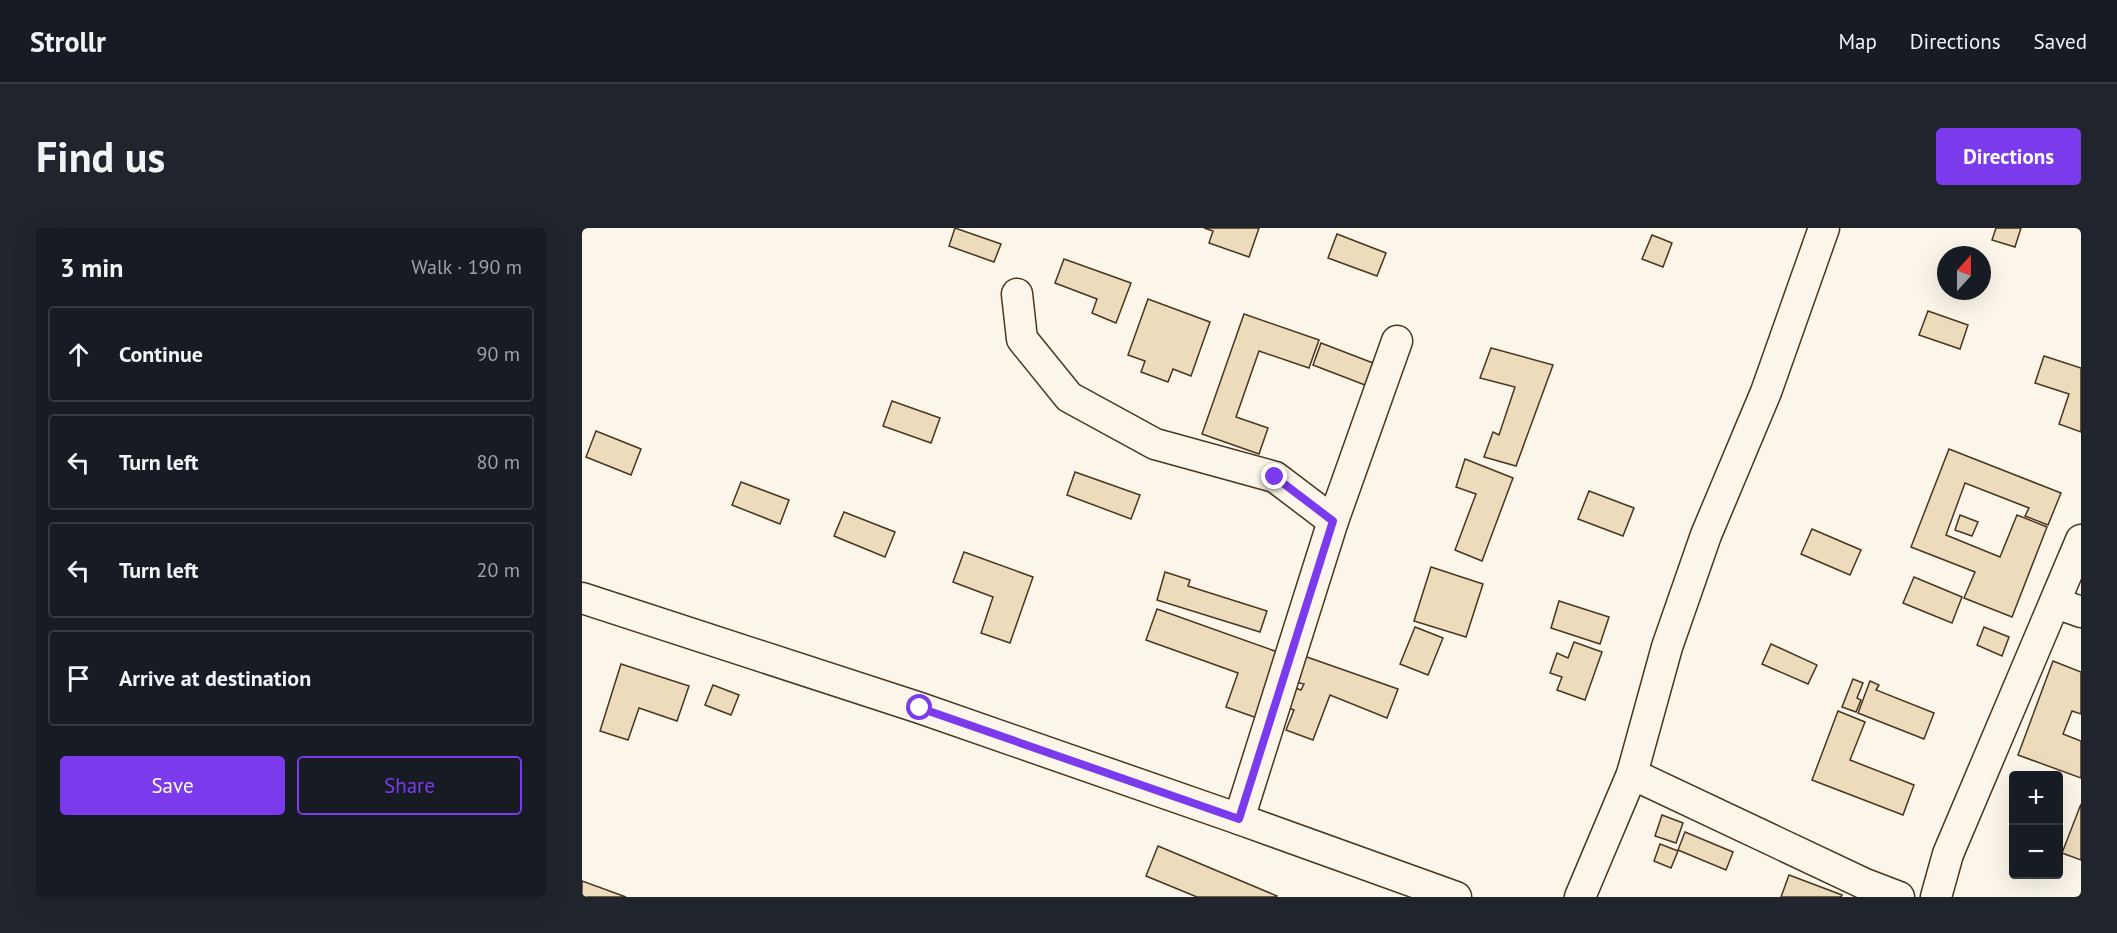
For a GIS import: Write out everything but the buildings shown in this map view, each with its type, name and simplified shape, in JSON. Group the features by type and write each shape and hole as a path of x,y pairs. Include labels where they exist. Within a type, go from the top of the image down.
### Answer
{"street":[{"path":"1580,897 1632,774 1667,647 1706,535 1766,392 1824,228"},
{"path":"1017,294 1022,339 1069,398 1155,444 1275,477 1333,521"},
{"path":"1239,819 1333,521 1397,341"},
{"path":"1936,897 1947,854 2068,608 2081,540"},
{"path":"582,598 920,708 1456,897"},
{"path":"1632,774 1862,890 1899,897"}],"route":[{"path":"920,708 1239,819 1333,521 1275,477"}]}
